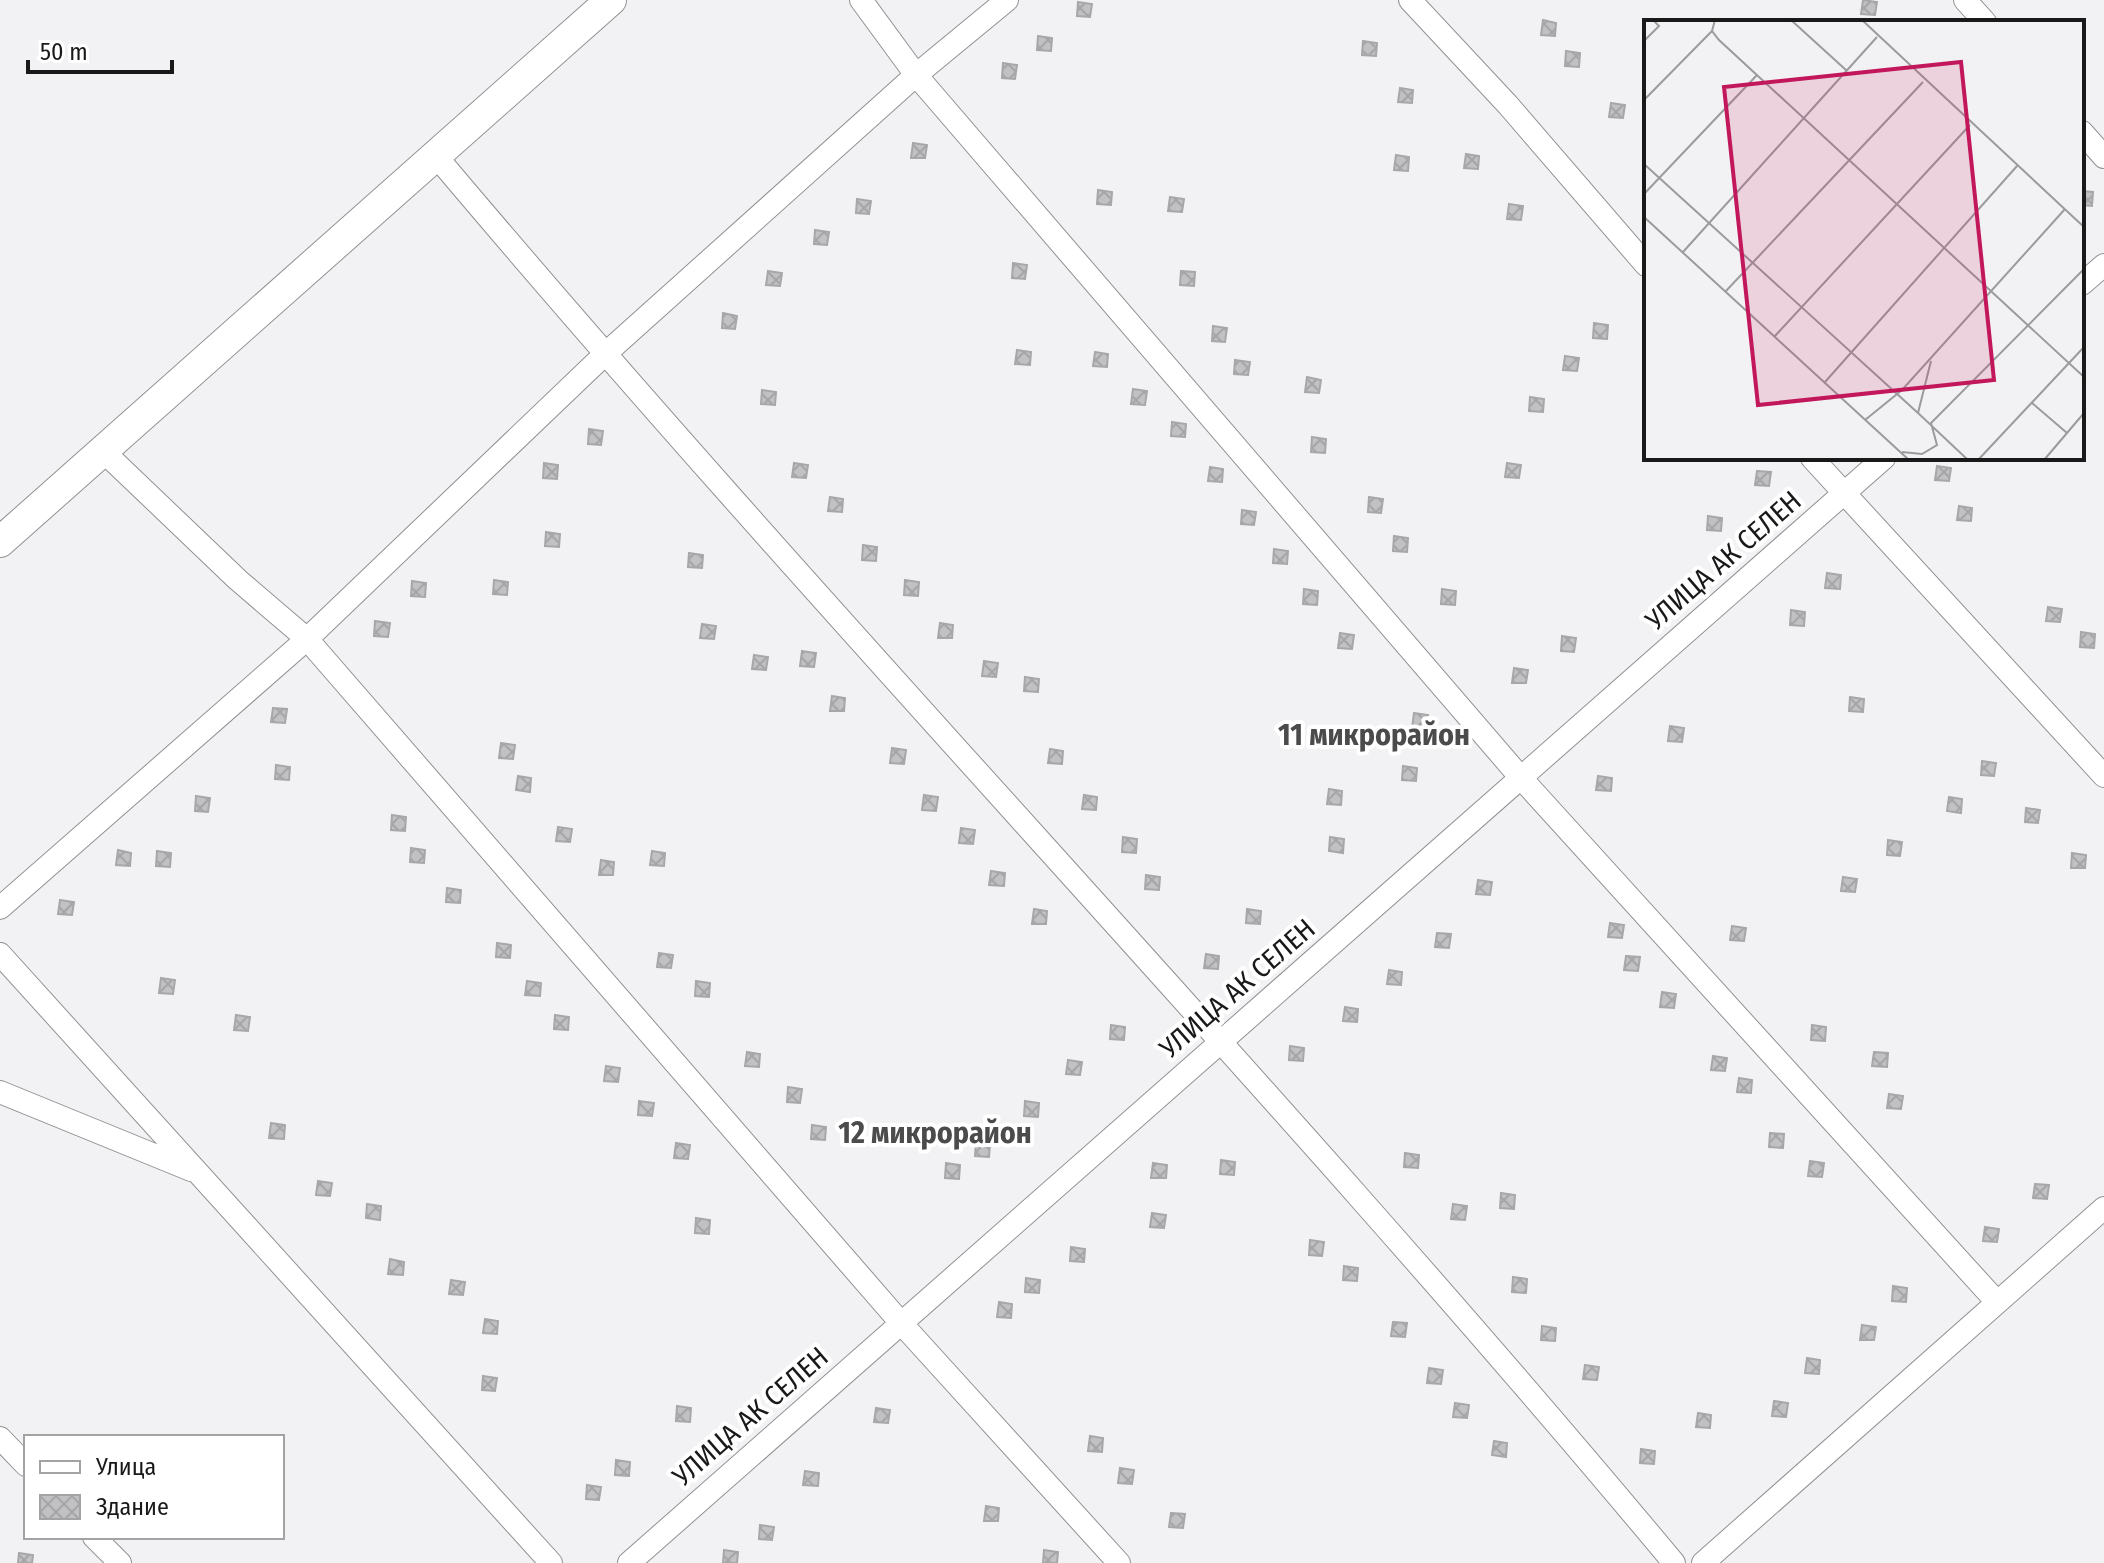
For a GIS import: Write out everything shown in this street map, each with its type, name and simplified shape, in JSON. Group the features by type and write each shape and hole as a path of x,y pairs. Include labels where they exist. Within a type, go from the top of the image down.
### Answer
{"street":[{"path":"0,542 611,0"},
{"path":"861,0 916,75 1521,778 1996,1301"},
{"path":"0,908 307,639 604,355 916,75 1007,0"},
{"path":"1410,0 1508,105 1644,263"},
{"path":"1965,0 1983,20"},
{"path":"2084,134 2104,157"},
{"path":"436,156 604,355 1221,1042 1674,1563"},
{"path":"2084,282 2104,265"},
{"path":"103,451 238,580 307,639 901,1323 1119,1563"},
{"path":"1814,460 2104,776"},
{"name":"УЛИЦА АК СЕЛЕН","path":"629,1563 1882,460"},
{"path":"0,954 551,1563"},
{"path":"0,1092 198,1173"},
{"path":"1703,1563 2104,1208"},
{"path":"0,1438 24,1463"},
{"path":"96,1539 120,1563"}],"building":[{"path":"1863,0 1877,2 1875,15 1861,14"},
{"path":"1078,2 1092,4 1090,17 1077,16"},
{"path":"1543,20 1556,23 1555,36 1541,35"},
{"path":"1038,36 1052,38 1051,51 1037,50"},
{"path":"1363,41 1377,43 1376,56 1362,55"},
{"path":"1566,51 1580,53 1579,67 1565,66"},
{"path":"1003,63 1017,65 1015,79 1002,78"},
{"path":"1400,88 1413,90 1412,103 1398,102"},
{"path":"1611,103 1625,105 1623,118 1609,117"},
{"path":"913,143 927,145 925,158 911,158"},
{"path":"1466,154 1479,156 1478,169 1464,168"},
{"path":"1396,155 1409,157 1408,171 1394,170"},
{"path":"1098,190 1112,192 1111,205 1097,204"},
{"path":"2084,191 2093,192 2092,206 2084,205"},
{"path":"1170,197 1184,199 1182,212 1168,211"},
{"path":"857,199 871,201 869,214 856,213"},
{"path":"1509,204 1523,206 1521,220 1507,219"},
{"path":"815,230 829,232 827,245 814,244"},
{"path":"1013,263 1027,265 1025,279 1012,278"},
{"path":"768,271 782,273 780,286 766,285"},
{"path":"1181,271 1195,272 1194,286 1180,285"},
{"path":"723,313 737,316 735,329 722,328"},
{"path":"1594,323 1608,325 1607,339 1593,338"},
{"path":"1213,326 1227,328 1225,342 1212,341"},
{"path":"1017,350 1031,352 1030,365 1015,364"},
{"path":"1095,352 1108,354 1107,367 1093,366"},
{"path":"1565,356 1579,358 1577,371 1563,370"},
{"path":"1235,360 1250,362 1248,375 1234,374"},
{"path":"1307,377 1321,380 1319,393 1305,392"},
{"path":"1133,389 1147,391 1145,405 1131,404"},
{"path":"762,390 776,392 775,405 761,404"},
{"path":"1530,397 1544,399 1543,412 1529,411"},
{"path":"1172,422 1186,424 1185,437 1171,436"},
{"path":"589,429 603,431 601,445 588,444"},
{"path":"1312,437 1326,439 1325,453 1311,452"},
{"path":"544,463 558,465 557,479 543,478"},
{"path":"794,463 808,465 806,478 792,477"},
{"path":"1507,463 1521,465 1519,478 1505,477"},
{"path":"1937,466 1951,468 1949,481 1935,480"},
{"path":"1210,467 1223,469 1222,482 1208,481"},
{"path":"1757,471 1771,472 1769,486 1755,485"},
{"path":"830,497 843,499 842,512 828,511"},
{"path":"1369,497 1383,499 1381,513 1368,512"},
{"path":"1959,506 1972,508 1971,521 1957,520"},
{"path":"1242,510 1256,512 1254,525 1241,524"},
{"path":"1708,516 1722,518 1721,531 1707,530"},
{"path":"546,532 560,534 559,547 545,546"},
{"path":"1394,536 1408,538 1407,552 1393,551"},
{"path":"863,545 877,547 876,561 862,560"},
{"path":"1274,549 1288,551 1287,564 1273,563"},
{"path":"689,553 703,555 702,568 688,567"},
{"path":"1827,573 1841,575 1840,589 1825,588"},
{"path":"494,580 508,582 507,595 493,594"},
{"path":"905,580 919,582 918,596 904,595"},
{"path":"412,581 426,583 425,597 411,596"},
{"path":"1304,589 1318,591 1317,605 1303,604"},
{"path":"1442,589 1456,591 1455,605 1441,604"},
{"path":"2048,607 2062,609 2060,622 2046,621"},
{"path":"1791,610 1805,612 1804,626 1790,625"},
{"path":"375,621 390,623 388,637 374,636"},
{"path":"940,623 953,625 952,638 938,638"},
{"path":"702,624 716,626 714,639 700,638"},
{"path":"2081,632 2095,634 2094,648 2080,647"},
{"path":"1340,633 1354,635 1352,649 1338,648"},
{"path":"1562,636 1576,638 1574,652 1561,651"},
{"path":"802,651 816,653 814,667 800,666"},
{"path":"754,655 768,657 766,670 752,669"},
{"path":"984,661 998,663 996,677 982,676"},
{"path":"1514,668 1528,670 1526,683 1512,683"},
{"path":"1025,677 1039,679 1038,692 1024,691"},
{"path":"832,696 845,698 844,711 830,711"},
{"path":"1850,697 1864,699 1863,712 1849,711"},
{"path":"273,708 287,709 285,723 271,722"},
{"path":"1414,713 1428,715 1426,729 1412,728"},
{"path":"1670,726 1684,728 1682,742 1668,741"},
{"path":"501,743 515,745 513,759 499,758"},
{"path":"892,748 906,750 904,764 890,763"},
{"path":"1050,749 1063,751 1062,764 1048,763"},
{"path":"1982,761 1996,763 1994,776 1981,775"},
{"path":"276,765 290,767 289,780 275,779"},
{"path":"1403,766 1417,768 1416,781 1402,780"},
{"path":"518,776 531,778 530,792 516,790"},
{"path":"1598,776 1612,778 1611,791 1596,790"},
{"path":"1329,789 1342,791 1341,805 1327,804"},
{"path":"924,795 938,797 936,811 922,810"},
{"path":"1084,795 1097,797 1096,810 1082,809"},
{"path":"196,796 210,798 208,812 195,811"},
{"path":"1949,797 1962,799 1961,813 1947,811"},
{"path":"2026,808 2040,810 2038,823 2025,822"},
{"path":"392,815 406,817 405,831 391,830"},
{"path":"558,827 572,829 570,842 556,841"},
{"path":"961,828 975,830 973,844 959,843"},
{"path":"1123,837 1137,839 1136,853 1122,852"},
{"path":"1330,837 1344,839 1343,853 1329,851"},
{"path":"1888,840 1902,842 1900,856 1887,855"},
{"path":"411,848 425,850 424,863 410,862"},
{"path":"118,850 131,853 130,866 116,865"},
{"path":"157,851 171,853 170,867 156,866"},
{"path":"652,851 665,853 664,866 650,865"},
{"path":"2072,853 2086,855 2085,868 2071,868"},
{"path":"601,860 614,862 613,875 599,875"},
{"path":"991,871 1005,873 1004,886 989,885"},
{"path":"1146,875 1160,877 1159,890 1145,889"},
{"path":"1843,877 1857,879 1855,892 1841,891"},
{"path":"1478,880 1492,882 1490,895 1476,894"},
{"path":"447,888 461,890 460,903 446,902"},
{"path":"60,900 74,902 72,915 58,914"},
{"path":"1034,909 1047,911 1046,924 1032,924"},
{"path":"1247,909 1261,911 1260,924 1246,923"},
{"path":"1610,923 1624,925 1622,938 1608,937"},
{"path":"1732,926 1746,928 1744,941 1730,940"},
{"path":"1437,933 1451,934 1449,948 1435,947"},
{"path":"497,943 511,945 510,958 496,957"},
{"path":"659,953 673,955 671,968 657,967"},
{"path":"1206,954 1219,956 1218,969 1204,968"},
{"path":"1626,956 1640,957 1638,971 1624,970"},
{"path":"1389,970 1402,972 1401,985 1387,984"},
{"path":"161,978 175,980 173,994 159,993"},
{"path":"527,981 541,983 540,996 525,995"},
{"path":"696,981 710,983 709,997 695,996"},
{"path":"1662,992 1676,994 1674,1008 1660,1007"},
{"path":"1345,1007 1358,1009 1357,1022 1343,1021"},
{"path":"236,1015 250,1017 248,1031 234,1030"},
{"path":"555,1015 569,1017 568,1030 554,1029"},
{"path":"1111,1025 1125,1027 1124,1040 1110,1039"},
{"path":"1812,1025 1826,1027 1825,1041 1811,1040"},
{"path":"1290,1046 1304,1048 1303,1061 1289,1060"},
{"path":"747,1052 760,1054 759,1067 745,1066"},
{"path":"1874,1052 1888,1053 1887,1067 1872,1066"},
{"path":"1713,1056 1727,1058 1725,1071 1711,1070"},
{"path":"1068,1060 1082,1062 1080,1075 1066,1074"},
{"path":"606,1066 620,1068 618,1082 604,1081"},
{"path":"1739,1078 1752,1080 1751,1093 1737,1092"},
{"path":"788,1087 802,1089 800,1103 787,1102"},
{"path":"1889,1094 1903,1096 1901,1109 1887,1108"},
{"path":"639,1101 654,1103 652,1116 638,1115"},
{"path":"1025,1101 1039,1103 1038,1117 1024,1116"},
{"path":"271,1123 285,1125 284,1139 269,1138"},
{"path":"812,1125 826,1127 825,1140 811,1139"},
{"path":"1770,1133 1784,1134 1783,1148 1769,1147"},
{"path":"976,1142 990,1144 989,1157 975,1156"},
{"path":"676,1143 690,1145 688,1159 674,1158"},
{"path":"1405,1153 1419,1155 1418,1168 1404,1167"},
{"path":"1221,1160 1235,1162 1234,1175 1220,1174"},
{"path":"1810,1161 1824,1163 1822,1177 1808,1176"},
{"path":"946,1163 960,1165 959,1179 945,1178"},
{"path":"1153,1163 1167,1165 1166,1178 1151,1178"},
{"path":"318,1181 332,1183 330,1196 316,1195"},
{"path":"2035,1184 2049,1185 2047,1199 2033,1198"},
{"path":"1501,1193 1515,1195 1514,1209 1500,1208"},
{"path":"367,1204 381,1206 380,1220 366,1218"},
{"path":"1453,1204 1467,1206 1465,1220 1451,1219"},
{"path":"1152,1213 1166,1215 1164,1228 1150,1227"},
{"path":"696,1218 710,1220 709,1234 695,1233"},
{"path":"1985,1227 1999,1229 1997,1242 1983,1241"},
{"path":"1310,1240 1324,1242 1322,1256 1309,1255"},
{"path":"1071,1247 1085,1249 1084,1262 1070,1261"},
{"path":"390,1259 404,1262 403,1275 388,1274"},
{"path":"1344,1266 1358,1268 1357,1281 1343,1280"},
{"path":"1513,1277 1527,1279 1526,1293 1512,1292"},
{"path":"1026,1278 1040,1280 1039,1293 1025,1292"},
{"path":"451,1280 465,1282 463,1295 449,1294"},
{"path":"1893,1286 1907,1288 1906,1302 1892,1301"},
{"path":"999,1302 1012,1304 1011,1318 997,1317"},
{"path":"485,1319 498,1321 497,1334 483,1333"},
{"path":"1393,1322 1407,1323 1405,1337 1391,1336"},
{"path":"1862,1325 1876,1327 1874,1340 1860,1340"},
{"path":"1542,1326 1556,1328 1555,1341 1541,1340"},
{"path":"1807,1358 1820,1360 1819,1374 1805,1373"},
{"path":"1585,1365 1599,1367 1597,1380 1583,1379"},
{"path":"1429,1368 1443,1370 1441,1384 1427,1383"},
{"path":"483,1376 497,1378 495,1391 482,1390"},
{"path":"1774,1401 1788,1403 1786,1417 1772,1416"},
{"path":"1455,1403 1469,1405 1467,1418 1453,1417"},
{"path":"677,1406 691,1408 690,1422 676,1421"},
{"path":"876,1408 890,1410 888,1423 874,1422"},
{"path":"1698,1413 1711,1415 1710,1428 1696,1427"},
{"path":"1090,1436 1103,1438 1102,1452 1088,1451"},
{"path":"1494,1441 1507,1443 1506,1457 1492,1455"},
{"path":"1641,1449 1655,1451 1654,1464 1640,1463"},
{"path":"616,1460 630,1462 629,1476 615,1475"},
{"path":"1120,1468 1134,1470 1132,1484 1118,1483"},
{"path":"805,1471 819,1473 818,1486 803,1485"},
{"path":"587,1485 601,1487 599,1500 586,1499"},
{"path":"986,1506 999,1508 998,1521 984,1521"},
{"path":"1171,1513 1185,1514 1183,1528 1169,1527"},
{"path":"760,1525 774,1527 772,1540 759,1539"},
{"path":"724,1550 738,1552 737,1563 723,1563"},
{"path":"1044,1550 1058,1552 1057,1563 1043,1563"},
{"path":"19,1553 33,1555 32,1563 18,1563"}],"district":[{"name":"11 микрорайон","path":"1374,735"},
{"name":"12 микрорайон","path":"935,1133"}]}
